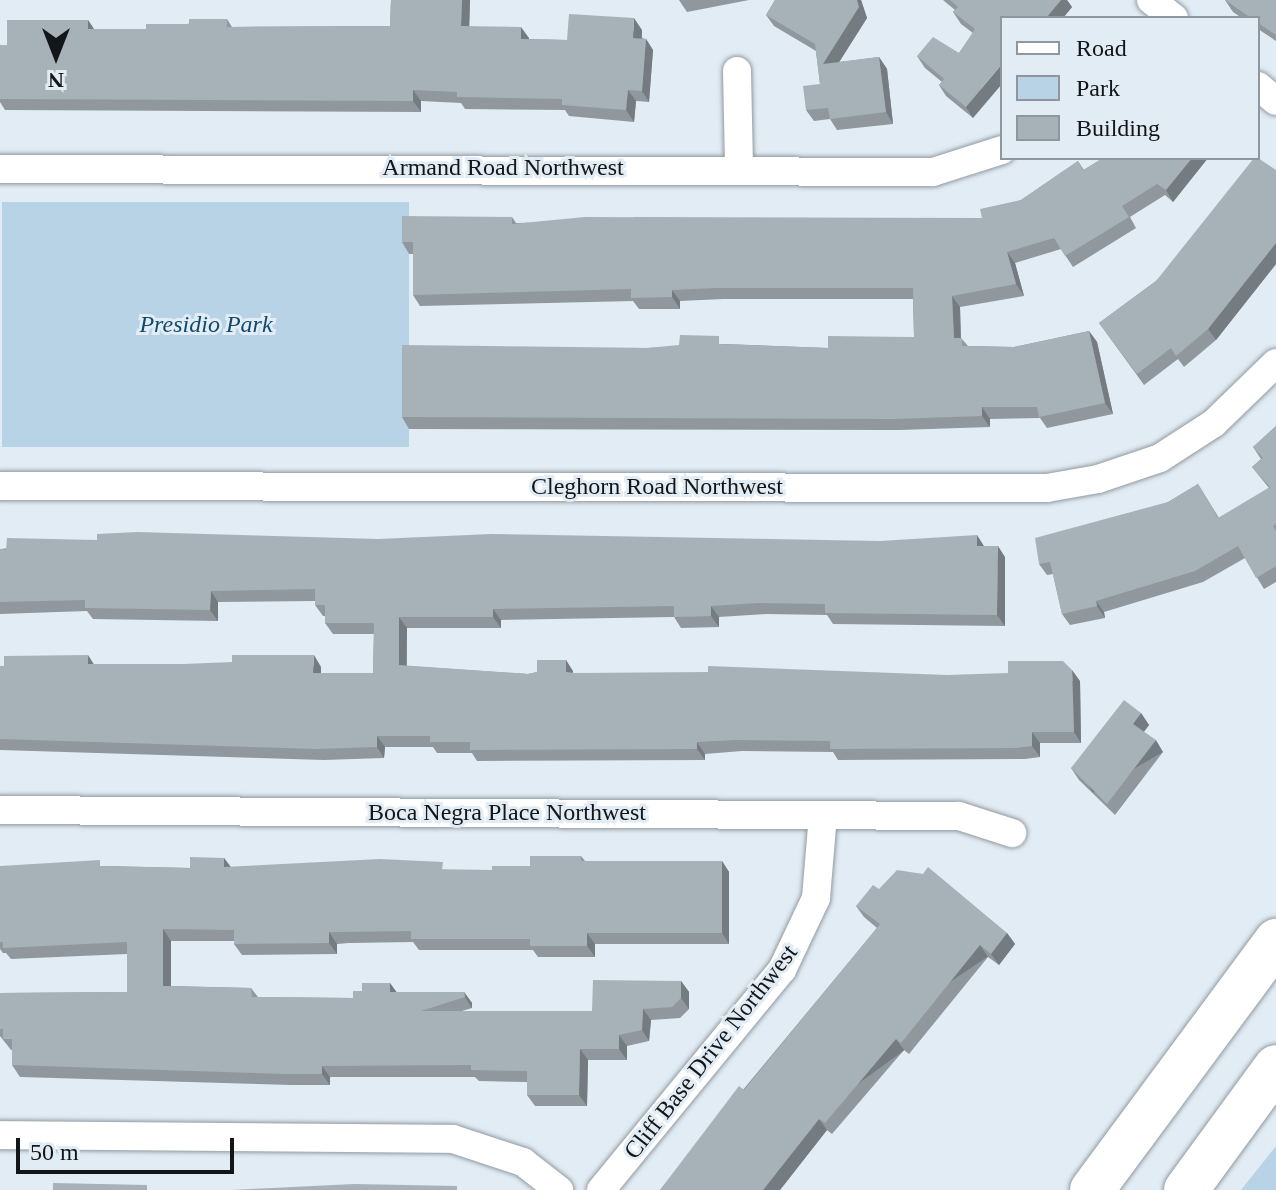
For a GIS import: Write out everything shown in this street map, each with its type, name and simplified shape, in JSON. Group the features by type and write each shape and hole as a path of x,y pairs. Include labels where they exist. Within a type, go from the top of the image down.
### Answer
{"main road":[{"path":"1092,1190 1276,941"},
{"path":"1186,1190 1276,1067"}],"street":[{"path":"737,71 739,168"},
{"path":"1260,88 1276,101"},
{"name":"Armand Road Northwest","path":"0,169 739,168 933,172 1000,151"},
{"name":"Cleghorn Road Northwest","path":"0,486 1047,488 1098,479 1160,458 1214,423 1276,363"},
{"name":"Boca Negra Place Northwest","path":"0,810 959,816 1012,833"},
{"name":"Cliff Base Drive Northwest","path":"601,1190 782,970 816,898 823,815"},
{"path":"0,1135 453,1139 523,1162 559,1190"}],"green space":[{"name":"Presidio Park","path":"2,202 409,202 409,447 2,447"},
{"path":"1276,1146 1276,1190 1241,1190"}],"building":[{"path":"391,0 462,0 461,26 521,27 521,39 567,40 569,14 634,18 633,38 646,39 642,91 628,90 626,110 562,105 562,99 457,97 457,92 413,90 413,101 0,99 0,45 7,45 7,20 88,20 88,29 146,29 146,24 189,24 189,19 227,19 227,27 390,26"},
{"path":"775,0 857,0 859,7 823,64 879,57 886,112 830,119 828,108 806,110 803,86 820,84 815,44 766,15"},
{"path":"950,0 1061,0 1048,16 1000,16 1000,66 966,107 939,85 944,79 917,56 933,37 959,53 975,29 953,12 958,7"},
{"path":"1225,0 1276,0 1276,35 1260,24 1260,16 1248,16"},
{"path":"1260,159 1276,170 1276,243 1208,329 1176,356 1171,348 1137,374 1099,323 1156,281 1252,160"},
{"path":"1100,160 1190,160 1166,190 1157,184 1122,206 1129,217 1065,256 1054,238 1007,252 1016,284 952,296 954,338 962,338 962,346 1014,347 1089,331 1105,403 1039,417 1037,407 982,407 982,416 893,419 402,417 402,345 647,348 679,345 680,335 719,336 719,344 828,348 828,336 914,337 913,288 716,288 672,290 672,297 631,298 631,289 413,295 413,242 402,242 402,216 512,217 512,224 585,217 982,218 980,209 1021,200 1078,161 1083,170"},
{"path":"1276,426 1276,524 1273,526 1276,531 1276,566 1256,578 1238,546 1195,571 1096,601 1097,606 1062,614 1050,562 1039,564 1035,538 1168,502 1198,484 1218,518 1270,487 1252,467 1263,458 1253,447"},
{"path":"137,532 378,539 491,534 880,541 977,535 977,546 998,546 997,615 825,613 825,604 758,603 711,606 711,616 674,617 674,606 493,609 493,617 399,617 399,665 528,674 537,672 537,660 566,660 566,672 575,673 708,672 708,666 947,675 1008,673 1008,661 1063,661 1072,670 1074,732 1032,732 1032,746 1017,748 830,749 830,741 735,740 697,742 697,749 470,750 470,742 430,742 430,736 377,736 377,747 316,749 0,739 0,666 4,666 4,656 88,655 88,664 184,664 232,662 232,655 314,655 313,673 373,673 374,623 325,623 325,605 315,605 315,589 211,591 210,610 85,608 85,600 0,602 0,549 6,550 7,538 97,540 97,534"},
{"path":"1124,700 1141,713 1133,724 1156,740 1107,804 1071,768"},
{"path":"530,856 581,856 581,861 722,861 722,933 587,933 587,946 530,946 530,939 411,939 411,931 329,932 329,943 234,944 234,930 163,929 163,986 251,988 252,997 353,998 353,991 362,991 362,983 390,983 390,992 464,992 465,997 421,1011 592,1011 593,980 681,981 681,998 672,1007 643,1009 642,1030 619,1035 619,1049 580,1049 579,1095 527,1095 527,1071 471,1070 471,1065 322,1066 322,1074 284,1074 12,1065 12,1039 3,1039 3,1029 0,1029 0,993 127,992 127,942 3,948 3,942 0,942 0,866 100,860 100,866 190,868 190,857 224,858 224,867 380,859 443,862 442,870 492,870 492,866 530,866"},
{"path":"928,867 1007,933 991,954 980,945 901,1043 896,1039 825,1123 819,1119 763,1190 660,1190 739,1086 744,1090 880,924 856,906 873,885 879,889 897,870 923,874"},
{"path":"53,1183 147,1185 147,1190 53,1190"},
{"path":"354,1184 457,1186 457,1190 231,1190"}]}
